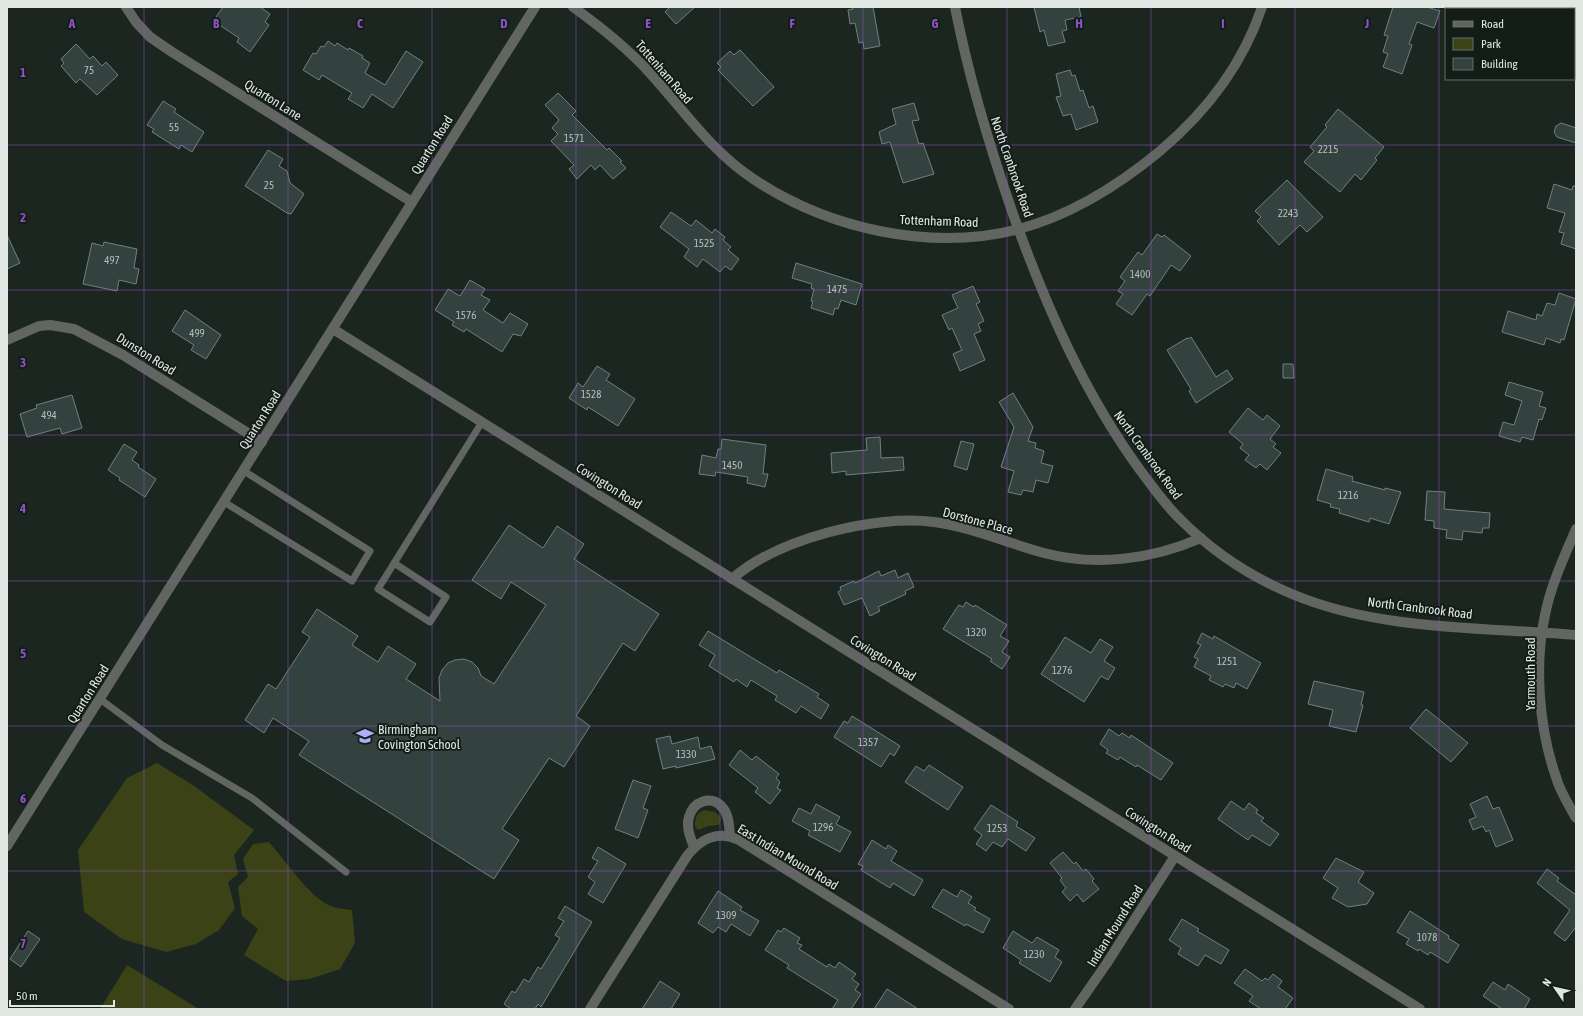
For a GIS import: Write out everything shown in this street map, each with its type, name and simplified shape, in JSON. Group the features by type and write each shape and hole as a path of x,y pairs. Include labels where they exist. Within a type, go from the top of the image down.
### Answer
{"street":[{"name":"Quarton Road","path":"7,846 535,7"},
{"name":"Tottenham Road","path":"573,7 624,46 696,129 721,154 753,179 781,196 819,213 857,225 908,235 979,236 1018,229 1075,208 1142,166 1177,137 1192,122 1222,85 1253,30 1262,7"},
{"name":"North Cranbrook Road","path":"955,7 969,76 984,129 1018,229 1058,330 1101,411 1128,454 1156,492 1180,520 1229,560 1267,582 1292,594 1340,610 1371,617 1438,625 1576,634"},
{"name":"Quarton Lane","path":"129,8 136,22 150,36 172,52 412,202"},
{"name":"Dunston Road","path":"7,340 39,326 61,326 74,329 123,355 262,442"},
{"name":"Covington Road","path":"333,329 1420,1009"},
{"name":"Dorstone Place","path":"732,579 759,559 778,550 842,529 889,522 933,522 977,531 1045,554 1094,560 1128,558 1168,551 1201,538"},
{"name":"Yarmouth Road","path":"1576,529 1564,555 1545,616 1541,694 1546,741 1556,779 1576,818"},
{"path":"694,847 688,827 689,816 692,809 702,801 708,800 716,802 722,807 729,822 730,836"},
{"name":"East Indian Mound Road","path":"590,1009 694,847 713,836 730,836 1009,1009"},
{"name":"Indian Mound Road","path":"1075,1009 1107,963 1175,856"}],"lane":[{"path":"394,563 446,597 430,622 378,589 394,563 482,422"},
{"path":"224,502 352,581 370,551 244,471"},
{"path":"100,699 162,745 252,798 346,872"}],"green space":[{"path":"157,763 194,786 254,830 234,855 238,874 228,882 235,908 219,930 196,944 166,952 122,939 84,912 78,850 127,778"},
{"path":"705,810 715,812 721,818 719,825 708,826 698,830 695,826 696,818 700,812"},
{"path":"269,842 298,878 323,902 333,907 352,910 355,943 340,969 310,979 286,981 244,955 258,929 242,916 238,887 248,877 243,859 253,844"},
{"path":"127,965 199,1009 100,1009"}],"building":[{"path":"223,7 260,7 270,14 265,22 269,25 250,52 237,42 239,38 215,22 218,18 216,17"},
{"path":"670,7 695,7 676,24 665,12"},
{"path":"852,7 873,7 880,46 864,49 863,42 859,43 855,23 850,24 848,10 853,9"},
{"path":"1034,7 1079,7 1081,17 1065,20 1067,30 1062,31 1065,42 1048,46 1044,30 1040,32"},
{"path":"1393,7 1427,7 1440,11 1434,28 1417,22 1409,44 1412,45 1402,74 1383,67 1388,54 1383,52 1388,36 1384,35"},
{"path":"328,41 335,46 337,43 348,50 349,48 363,56 362,58 370,63 365,73 385,85 406,51 423,62 393,108 372,94 363,108 348,99 352,93 322,75 319,80 303,70 313,53 316,54 321,46 324,47"},
{"path":"76,44 90,59 93,56 102,66 106,62 118,75 97,95 80,79 76,83 61,66 64,63 61,59"},
{"path":"740,50 774,87 753,106 718,70 721,67 717,63 730,51 734,55"},
{"path":"1070,70 1072,76 1075,75 1080,91 1083,90 1089,108 1093,106 1098,122 1076,130 1071,114 1063,116 1056,97 1061,96 1056,74"},
{"path":"558,93 576,111 572,115 607,150 609,148 622,161 620,162 626,168 613,179 600,165 595,170 591,165 577,179 569,169 574,165 551,141 558,134 552,128 559,120 545,105"},
{"path":"163,101 176,109 174,112 204,132 192,152 181,145 179,149 152,132 154,129 147,125"},
{"path":"914,103 919,120 912,121 919,144 923,143 934,174 903,183 890,142 882,144 879,132 896,124 892,109"},
{"path":"1338,109 1384,147 1375,158 1377,160 1361,180 1355,174 1340,192 1304,162 1314,151 1310,147 1327,127 1325,125"},
{"path":"1561,123 1576,128 1576,143 1557,137 1554,132 1556,126"},
{"path":"268,150 283,159 279,166 287,171 290,183 304,194 291,214 287,213 245,186"},
{"path":"1287,180 1323,217 1307,232 1300,225 1279,245 1257,221 1261,217 1255,211"},
{"path":"1554,184 1572,190 1573,186 1576,186 1576,249 1561,244 1564,233 1559,232 1565,213 1547,208"},
{"path":"671,212 691,226 696,220 712,233 715,229 725,237 723,240 731,247 728,250 739,259 731,270 725,266 720,272 703,259 697,267 684,257 689,249 660,227"},
{"path":"1157,234 1162,237 1164,235 1191,256 1180,271 1171,265 1150,296 1147,294 1132,315 1116,304 1123,294 1118,291 1125,281 1120,277 1138,252 1142,255"},
{"path":"7,235 20,263 7,269"},
{"path":"104,242 137,249 134,268 139,269 136,284 119,280 117,291 83,284 92,243 103,246"},
{"path":"796,263 862,284 856,305 841,300 838,309 835,308 833,315 811,308 814,289 811,288 812,284 792,278"},
{"path":"470,280 485,289 481,295 490,300 483,310 503,323 510,313 528,324 521,336 513,334 502,352 466,329 464,332 452,325 454,322 435,310 448,289 460,296"},
{"path":"973,286 980,302 976,304 984,321 978,324 981,331 974,334 985,360 960,371 953,354 962,350 952,328 949,330 942,315 958,308 952,295"},
{"path":"1559,293 1576,299 1564,340 1561,339 1560,343 1546,338 1544,345 1502,332 1508,311 1536,320 1537,314 1542,316 1547,303 1555,305"},
{"path":"185,310 221,335 206,359 191,350 194,345 172,331"},
{"path":"1191,337 1216,377 1227,370 1233,379 1196,403 1189,391 1191,389 1167,350"},
{"path":"1283,364 1293,364 1294,378 1283,378"},
{"path":"597,366 610,374 606,380 635,399 618,426 588,407 587,410 569,398 578,383 583,387"},
{"path":"1509,382 1543,392 1539,406 1546,408 1542,420 1539,419 1533,440 1522,437 1520,442 1499,436 1503,422 1514,425 1522,401 1505,395"},
{"path":"1013,393 1033,427 1028,441 1036,443 1035,448 1044,451 1041,463 1053,466 1048,483 1036,480 1033,492 1023,490 1021,495 1008,492 1014,471 1001,467 1014,427 999,402"},
{"path":"72,395 82,428 62,434 60,428 27,437 20,414 37,408 36,405"},
{"path":"1248,408 1263,420 1267,415 1280,426 1270,439 1276,444 1273,447 1281,453 1267,470 1260,464 1256,468 1245,460 1249,455 1240,448 1243,444 1229,432"},
{"path":"880,437 881,458 903,457 904,470 846,475 846,471 832,473 831,453 867,450 866,438"},
{"path":"722,439 766,445 763,474 768,474 765,487 747,483 748,477 716,472 715,476 699,474 702,455 716,458 718,449 721,449"},
{"path":"961,441 974,444 967,470 954,466"},
{"path":"124,444 137,452 132,460 139,465 138,467 156,479 145,497 119,480 120,478 108,470"},
{"path":"1326,469 1353,477 1352,481 1385,490 1385,488 1401,492 1389,524 1370,518 1369,522 1339,513 1340,509 1330,507 1331,504 1317,500"},
{"path":"1427,491 1445,492 1444,509 1490,513 1489,528 1483,528 1482,533 1463,531 1462,540 1446,538 1447,530 1434,528 1434,521 1425,520"},
{"path":"509,525 543,548 557,526 584,544 574,559 659,614 635,651 623,643 576,716 590,726 564,767 549,758 502,829 519,840 494,879 299,755 309,741 273,718 264,733 245,720 268,684 276,689 310,637 302,632 317,609 358,636 352,645 378,662 388,646 416,664 406,679 440,701 439,678 442,670 448,663 455,660 464,659 472,662 478,668 481,676 494,684 546,605 511,582 501,599 472,580"},
{"path":"895,570 898,578 908,573 914,587 905,591 906,594 878,607 880,611 870,616 862,598 844,605 838,592 841,590 840,587 854,581 855,583 879,571 881,576"},
{"path":"966,602 974,607 975,605 1007,625 1000,636 1009,641 1002,652 1010,657 1002,669 990,661 992,659 943,629 959,605 963,607"},
{"path":"708,631 777,673 779,670 819,694 817,697 829,705 821,719 801,706 796,713 775,700 777,696 751,680 747,687 736,679 734,682 709,666 715,655 699,645"},
{"path":"1202,633 1213,639 1214,636 1261,663 1247,689 1236,683 1234,688 1225,684 1223,687 1209,680 1211,676 1194,667 1198,659 1194,657 1201,645 1197,643"},
{"path":"1065,637 1091,653 1100,639 1113,647 1104,661 1115,668 1108,680 1101,676 1084,702 1041,674"},
{"path":"1314,681 1364,692 1361,705 1363,705 1356,732 1329,726 1333,710 1308,704"},
{"path":"1426,709 1468,743 1451,762 1410,728"},
{"path":"852,716 900,746 894,756 890,753 881,767 834,737 844,721 848,723"},
{"path":"1109,729 1119,736 1122,733 1130,738 1131,735 1173,763 1161,780 1137,765 1136,767 1120,757 1118,760 1106,753 1108,750 1100,744"},
{"path":"670,736 672,744 698,737 700,749 711,746 715,759 676,768 676,766 663,769 656,739"},
{"path":"740,750 752,760 756,756 779,774 776,778 780,782 777,788 781,790 770,804 755,792 758,788 729,765"},
{"path":"929,765 963,787 948,810 905,782 916,766 924,771"},
{"path":"633,780 651,786 643,808 648,810 638,838 615,829"},
{"path":"1487,796 1493,809 1499,807 1513,840 1496,847 1489,830 1486,832 1483,826 1473,830 1469,820 1476,817 1470,804"},
{"path":"1231,801 1244,810 1249,803 1258,810 1256,813 1264,818 1261,821 1279,834 1270,846 1252,835 1248,840 1218,819"},
{"path":"816,804 840,817 836,824 851,832 840,852 808,835 810,831 792,821 799,808 811,814"},
{"path":"991,805 1018,822 1016,826 1035,838 1026,851 1008,839 1002,847 993,842 986,851 976,844 982,835 974,829"},
{"path":"872,840 886,849 888,845 897,851 891,861 923,880 914,896 893,883 890,888 861,870 863,866 858,864"},
{"path":"598,847 626,864 603,903 588,894 595,882 588,877 598,861 592,858"},
{"path":"1063,852 1074,864 1076,862 1083,871 1086,869 1094,879 1092,881 1099,889 1083,902 1077,894 1070,901 1062,892 1066,888 1060,880 1062,878 1050,863"},
{"path":"1336,858 1364,872 1358,882 1374,893 1367,904 1348,907 1332,898 1338,888 1323,878"},
{"path":"1547,869 1559,878 1557,881 1576,895 1576,927 1565,941 1554,933 1570,910 1537,883"},
{"path":"943,889 957,897 961,890 972,897 968,903 976,908 974,910 990,919 983,933 966,924 965,926 932,907"},
{"path":"718,891 742,907 740,910 759,921 750,936 731,924 726,932 718,927 713,933 698,923"},
{"path":"565,906 592,922 541,1007 538,1004 535,1009 511,1009 504,1004 512,991 515,993 524,979 529,982 538,967 541,969 560,938 555,935 564,921 558,918"},
{"path":"1410,911 1449,936 1448,938 1459,945 1448,963 1430,952 1428,955 1419,949 1418,951 1406,944 1409,939 1397,932"},
{"path":"1182,919 1199,929 1197,931 1229,950 1221,964 1205,955 1198,966 1178,954 1181,948 1169,940"},
{"path":"784,928 800,938 797,943 802,945 799,949 827,967 829,964 835,968 839,962 856,974 852,979 859,984 855,990 861,994 851,1009 832,1009 838,1000 787,968 789,965 765,950 778,930 781,932"},
{"path":"28,931 40,939 21,967 10,959"},
{"path":"1013,931 1032,943 1037,937 1059,950 1055,957 1062,962 1050,982 1019,963 1021,960 1003,948"},
{"path":"1245,969 1262,981 1265,978 1268,980 1273,974 1282,981 1278,987 1293,998 1285,1009 1261,1009 1249,1001 1253,996 1234,983"},
{"path":"660,981 680,994 671,1009 642,1009"},
{"path":"1493,982 1505,990 1508,984 1530,999 1524,1009 1502,1009 1483,996"},
{"path":"887,989 918,1009 874,1009"}],"place":[{"name":"Birmingham Covington School","path":"365,736"}]}
